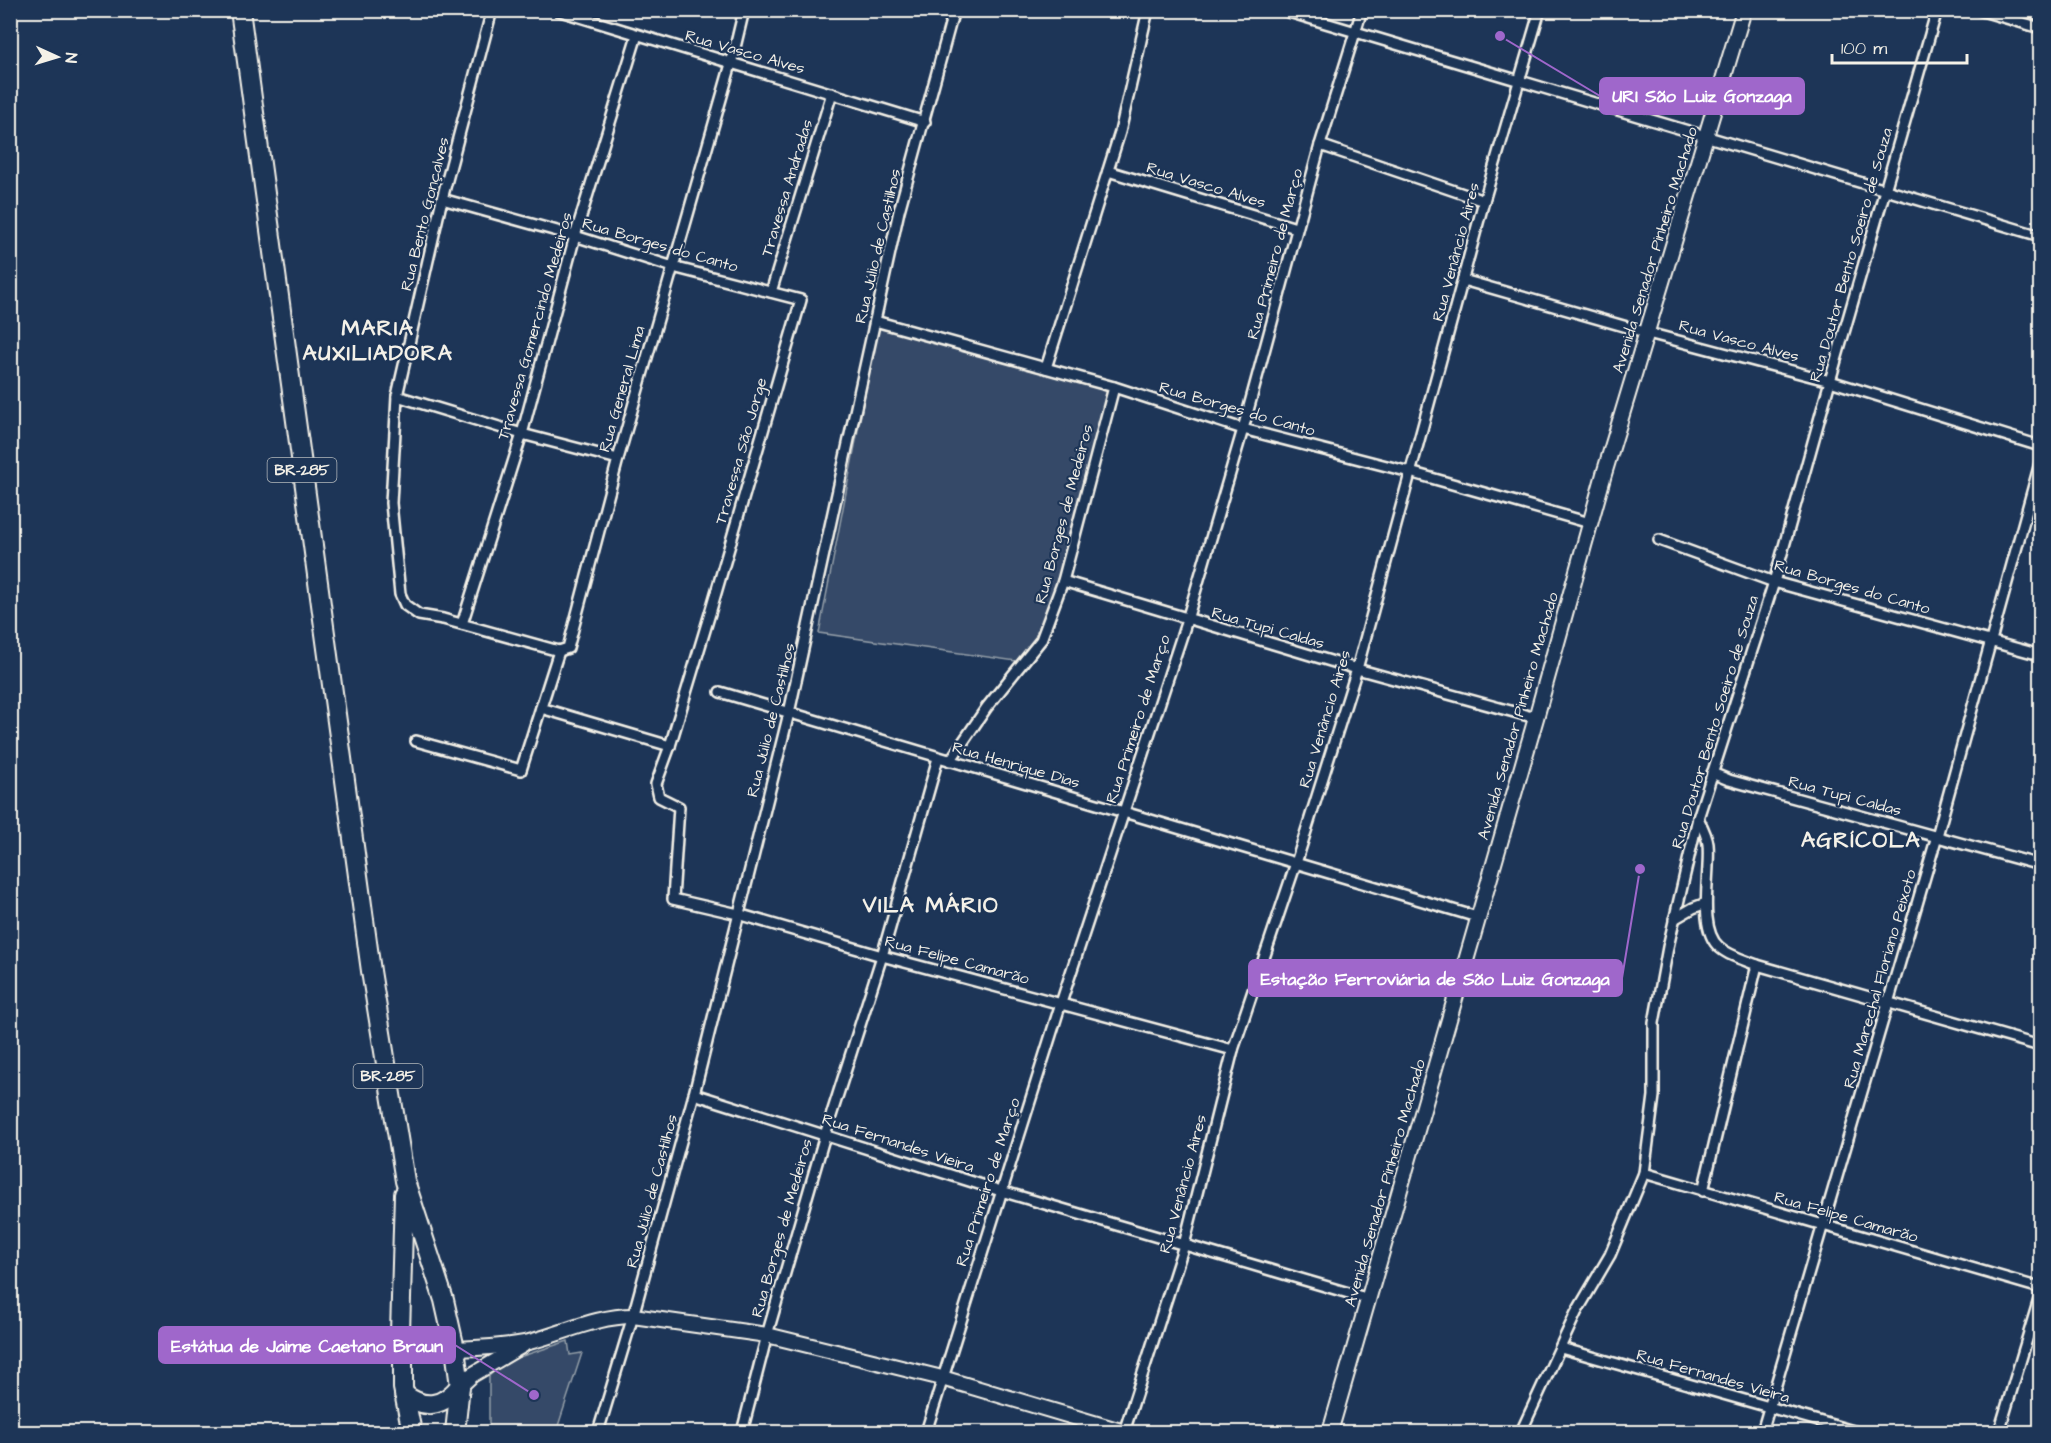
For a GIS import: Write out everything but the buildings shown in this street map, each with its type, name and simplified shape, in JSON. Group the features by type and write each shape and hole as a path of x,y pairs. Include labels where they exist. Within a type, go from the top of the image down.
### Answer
{"highway":[{"name":"BR-285","path":"240,10 371,971 405,1180 444,1300 455,1349 460,1386 455,1432"},
{"name":"BR-285","path":"405,1180 400,1333 404,1394 412,1432"},
{"path":"403,1352 406,1346 415,1340 425,1338 436,1338 455,1349"},
{"path":"404,1394 422,1404 432,1404 443,1402 460,1386"}],"main road":[{"name":"Avenida Senador Pinheiro Machado","path":"1330,1432 1590,523 1744,10"},
{"path":"455,1349 486,1348 528,1342 614,1316 633,1316 767,1335 942,1377 1124,1432"},
{"path":"460,1386 472,1376 528,1342"}],"street":[{"name":"Rua Bento Gonçalves","path":"462,624 419,615 405,605 400,594 391,502 397,396 442,199 492,10"},
{"name":"Rua Vasco Alves","path":"557,10 924,122"},
{"name":"Rua General Lima","path":"416,741 521,770 559,651 568,648 618,459 731,64 744,10"},
{"name":"Rua Júlio de Castilhos","path":"598,1432 633,1316 694,1094 789,713 899,211 954,10"},
{"path":"1046,368 1120,132 1148,10"},
{"path":"1282,10 1520,83 2040,236"},
{"name":"Rua Primeiro de Março","path":"926,1432 1061,1003 1187,620 1243,429 1296,228 1362,10"},
{"name":"Rua Venâncio Aires","path":"1124,1432 1184,1245 1233,1050 1296,863 1357,669 1462,280 1540,10"},
{"name":"Rua Doutor Bento Soeiro de Souza","path":"1521,1432 1576,1313 1610,1255 1644,1173 1654,1096 1654,1023 1674,919 1698,818 1774,582 1937,10"},
{"path":"1979,10 2040,28"},
{"name":"Travessa Gomercindo Medeiros","path":"462,624 522,434 575,236 637,35"},
{"name":"Travessa Andradas","path":"771,292 832,93"},
{"path":"1320,145 1484,201"},
{"name":"Rua Vasco Alves","path":"1108,171 1296,228"},
{"name":"Rua Borges do Canto","path":"442,199 575,236 673,267 801,300"},
{"name":"Rua Vasco Alves","path":"1462,280 1648,333 1830,381 2040,446"},
{"name":"Travessa São Jorge","path":"673,899 679,807 659,797 656,784 670,747 801,300"},
{"name":"Rua Borges do Canto","path":"875,321 1114,387 1243,429 1410,472 1590,523"},
{"name":"Rua Borges de Medeiros","path":"950,761 987,706 1041,639 1063,581 1114,387"},
{"path":"397,396 522,434 618,459"},
{"name":"Rua Marechal Floriano Peixoto","path":"1762,1432 1937,836 2040,463"},
{"name":"Rua Borges do Canto","path":"1659,540 1774,582 2040,655"},
{"name":"Rua Tupi Caldas","path":"1063,581 1187,620 1536,718"},
{"path":"462,624 559,651"},
{"name":"Rua Henrique Dias","path":"720,692 1478,917"},
{"path":"541,708 670,747"},
{"name":"Rua Borges de Medeiros","path":"742,1432 767,1335 825,1136 882,956 938,758"},
{"name":"Rua Tupi Caldas","path":"1712,773 1729,780 2040,865"},
{"path":"1698,818 1707,841 1709,869 1706,917 1713,941 1729,954 1887,1004 2040,1046"},
{"name":"Rua Felipe Camarão","path":"673,899 738,914 882,956 1233,1050"},
{"path":"1674,919 1706,903"},
{"path":"1702,1191 1757,964"},
{"name":"Rua Fernandes Vieira","path":"694,1094 1001,1191 1369,1299"},
{"name":"Rua Felipe Camarão","path":"1644,1173 2040,1288"},
{"path":"1999,1432 2040,1300"},
{"name":"Rua Fernandes Vieira","path":"1561,1348 1857,1432"}],"shaded area":[{"path":"878,326 1111,389 1062,581 1039,640 1016,661 819,633"},
{"path":"568,1341 570,1355 582,1353 556,1432 508,1432 489,1427 489,1376 504,1362"}],"place":[{"name":"URI São Luiz Gonzaga","path":"1500,36"},
{"name":"Estação Ferroviária de São Luiz Gonzaga","path":"1640,869"},
{"name":"Estátua de Jaime Caetano Braun","path":"534,1395"}],"district":[{"name":"MARIA AUXILIADORA","path":"378,340"},
{"name":"AGRÍCOLA","path":"1861,840"},
{"name":"VILA MÁRIO","path":"931,905"}]}
